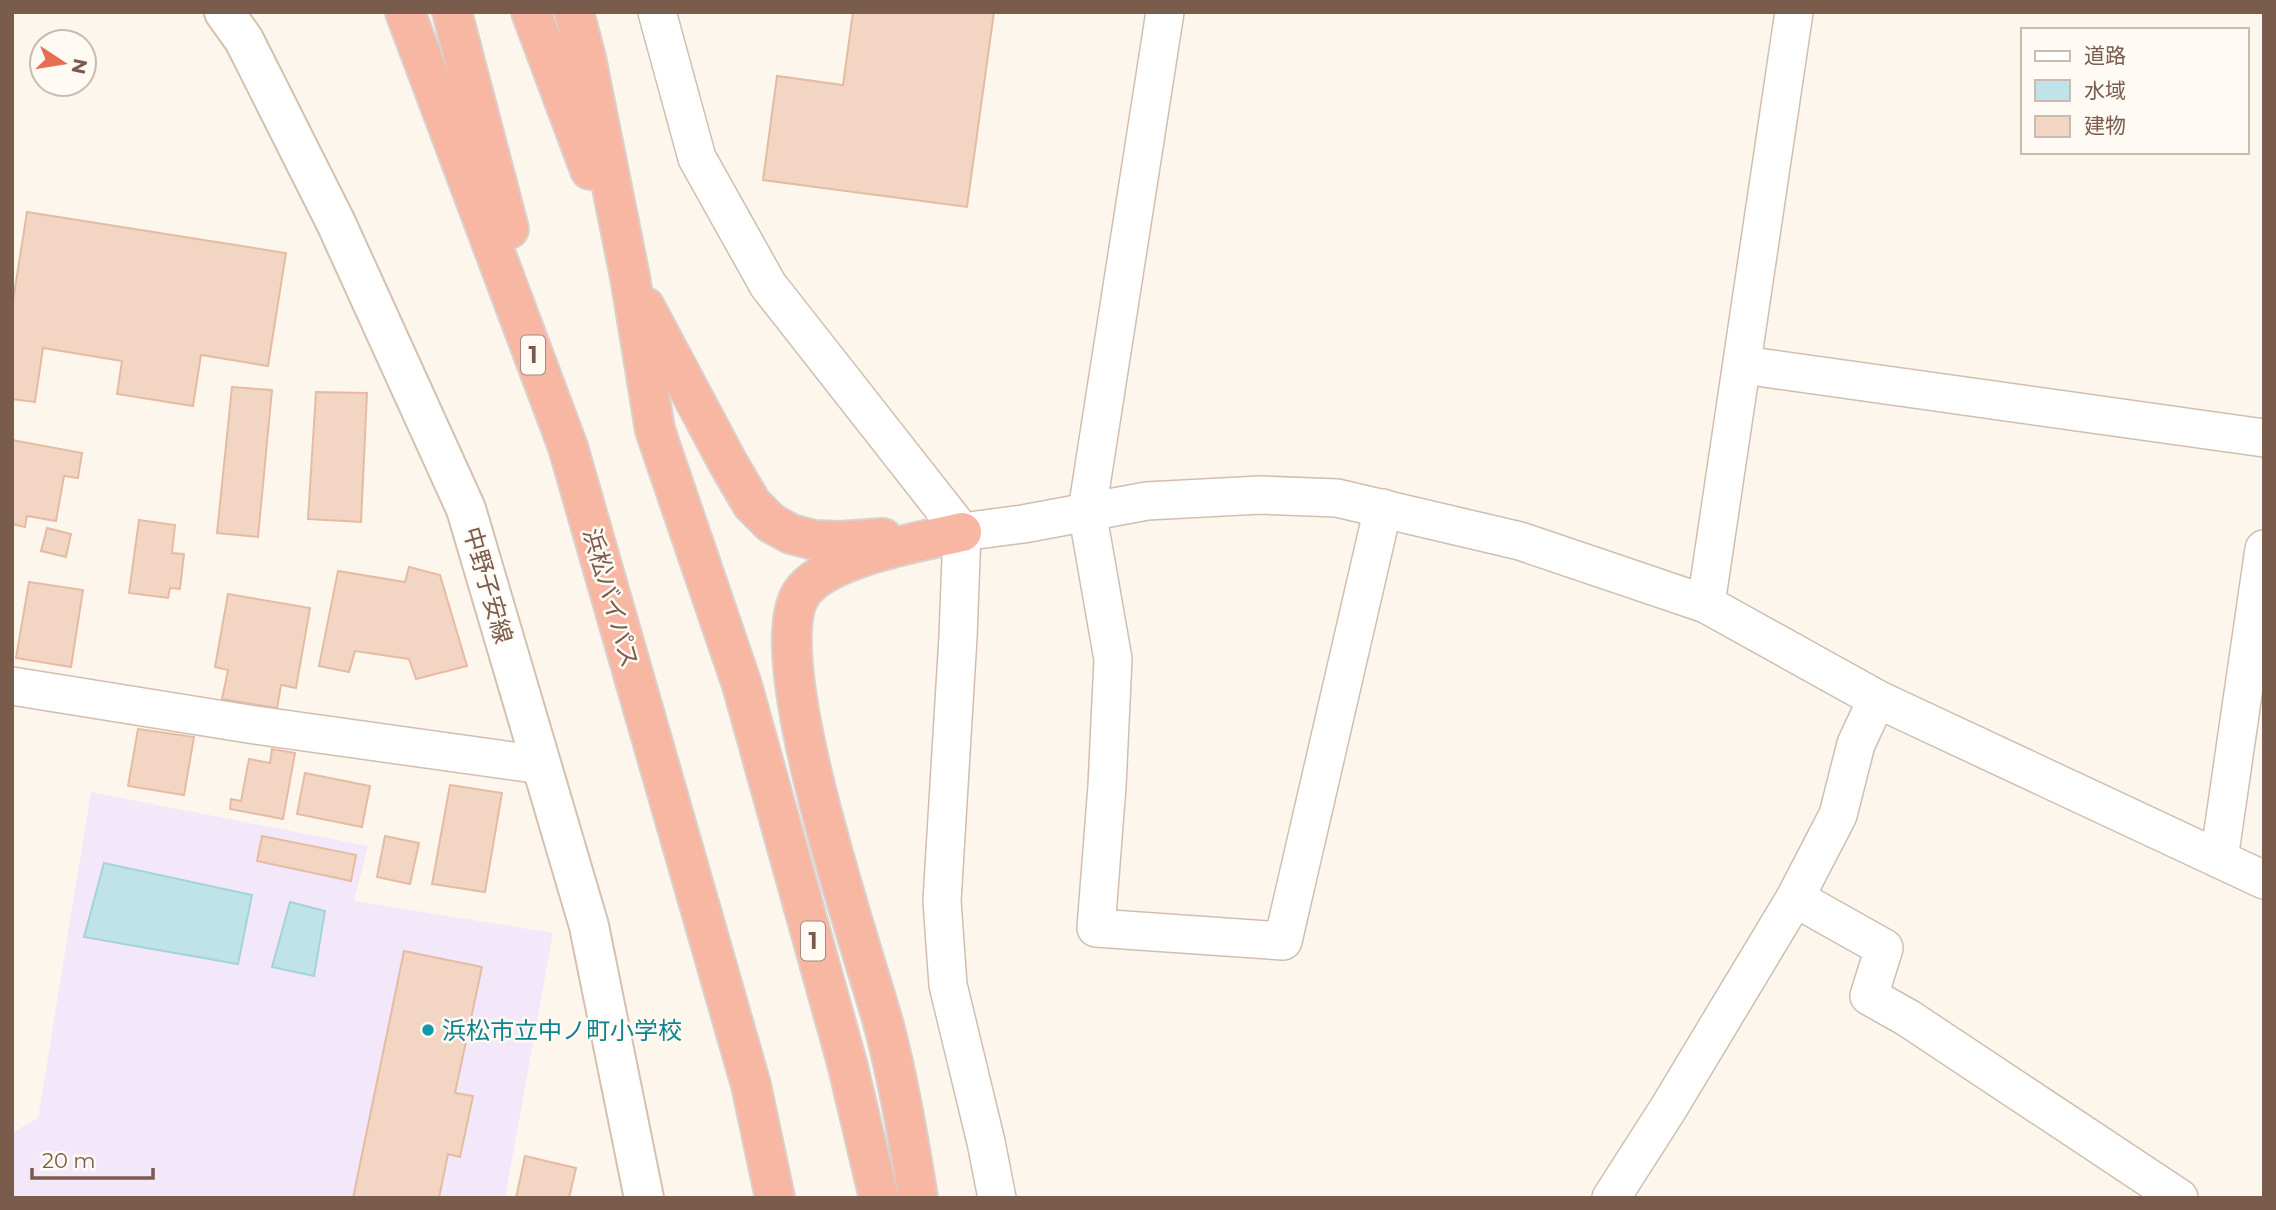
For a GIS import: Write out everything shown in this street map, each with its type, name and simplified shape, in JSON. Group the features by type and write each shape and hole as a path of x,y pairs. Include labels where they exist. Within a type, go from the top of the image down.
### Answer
{"highway":[{"name":"浜松バイパス","path":"405,12 568,447 751,1085 775,1198"},
{"path":"452,12 568,447"},
{"name":"1","path":"531,12 630,277"},
{"name":"1","path":"574,12 586,58 630,277 655,430 742,685 847,1063 878,1198"},
{"path":"630,277 752,505 771,523 791,534 814,540 840,541 962,532"},
{"path":"918,1198 885,1028 819,802 792,661 793,618 801,593 826,572 869,554 962,532"}],"main road":[{"name":"中野子安線","path":"224,12 244,40 336,223 466,509 589,926 643,1198"}],"street":[{"path":"657,12 697,158 768,285 962,532 958,650 942,901 948,985 997,1198"},
{"path":"1165,12 1087,512 1112,659 1107,786 1096,928 1283,941 1382,509"},
{"path":"1706,604 1794,12"},
{"path":"1743,365 2264,438"},
{"path":"962,532 1023,524 1147,501 1260,495 1337,498 1520,541 1706,604 1877,699 2264,880"},
{"path":"2219,859 2264,549"},
{"path":"12,686 255,725 541,765"},
{"path":"1611,1198 1795,898 1838,815 1856,744 1877,699"},
{"path":"1795,898 1884,948 1869,996 1920,1026 2179,1198"}],"shaded area":[{"path":"91,792 368,846 354,901 553,933 505,1198 12,1198 12,1133 38,1118"}],"water":[{"path":"104,863 252,895 238,964 84,937"},
{"path":"290,902 325,911 314,976 272,967"}],"building":[{"path":"853,12 994,12 967,207 763,180 777,76 843,85"},
{"path":"27,212 286,253 268,366 201,355 193,406 117,394 122,361 43,348 35,402 12,399 12,307"},
{"path":"232,387 272,390 258,537 217,533"},
{"path":"316,392 367,393 361,522 308,519"},
{"path":"12,440 82,453 78,478 64,476 56,521 27,516 25,527 12,524"},
{"path":"139,520 175,525 172,553 184,554 180,589 170,588 168,598 129,593"},
{"path":"47,528 71,534 66,557 41,551"},
{"path":"409,567 440,575 467,666 416,679 409,659 355,651 349,672 319,666 338,571 405,582"},
{"path":"29,582 83,590 71,667 16,658"},
{"path":"228,594 310,608 296,688 281,685 277,708 222,699 228,670 215,667"},
{"path":"138,729 194,737 184,795 128,786"},
{"path":"272,749 295,753 283,819 230,809 231,799 241,801 249,759 270,763"},
{"path":"305,773 370,786 362,827 297,814"},
{"path":"450,785 502,793 485,892 432,884"},
{"path":"262,836 356,855 351,881 257,861"},
{"path":"385,836 419,843 410,884 377,877"},
{"name":"浜松市立中ノ町小学校","path":"404,951 482,967 455,1093 473,1096 460,1157 448,1154 439,1198 353,1198"},
{"path":"525,1156 576,1168 569,1198 516,1198"}],"place":[{"name":"浜松市立中ノ町小学校","path":"428,1030"}]}
